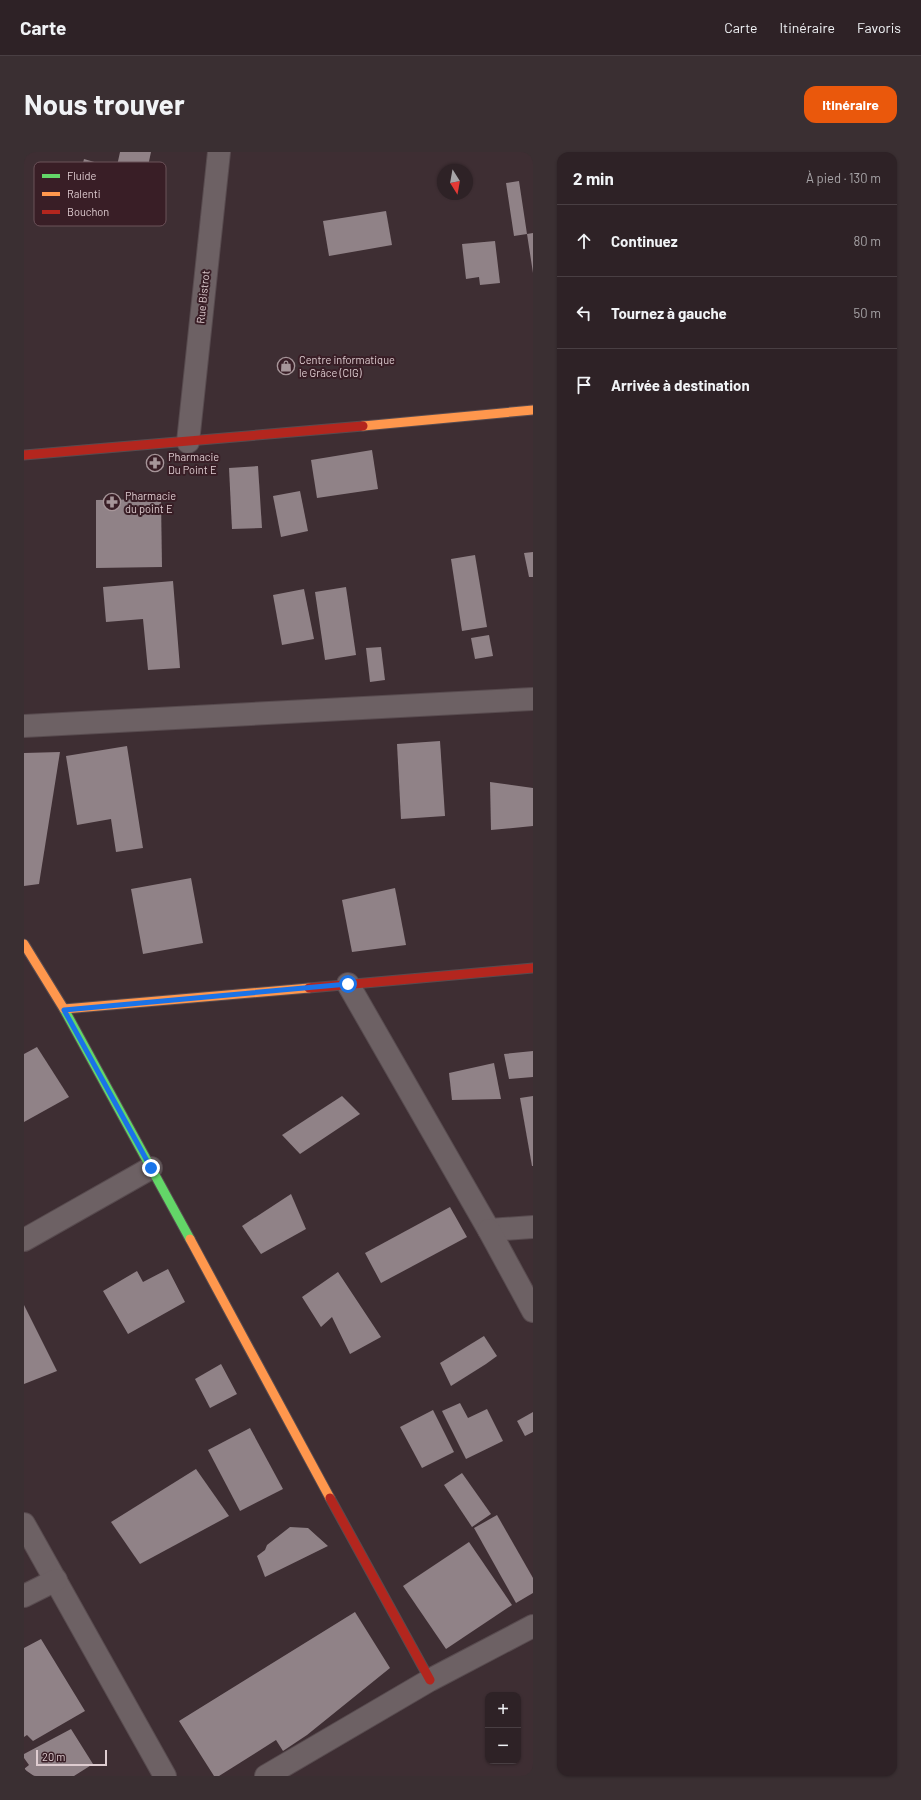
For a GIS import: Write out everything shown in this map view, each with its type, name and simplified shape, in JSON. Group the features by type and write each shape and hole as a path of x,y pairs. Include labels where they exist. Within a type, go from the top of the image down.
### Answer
{"street":[{"name":"Rue Bistrot","path":"188,442 219,152"},
{"path":"24,454 188,442 533,410"},
{"path":"24,726 533,698"},
{"path":"24,944 64,1010 430,1680"},
{"path":"64,1010 533,968"},
{"path":"348,984 489,1230 533,1311"},
{"path":"24,1240 151,1168"},
{"path":"489,1230 533,1227"},
{"path":"24,1524 165,1776"},
{"path":"24,1596 56,1580"},
{"path":"266,1776 430,1680 533,1626"}],"building":[{"path":"120,152 151,152 149,162 118,162"},
{"path":"84,159 94,162 83,162"},
{"path":"519,181 527,234 514,236 506,183"},
{"path":"386,211 392,245 329,256 323,221"},
{"path":"533,233 533,273 527,234"},
{"path":"495,241 500,283 480,285 479,277 466,279 462,244"},
{"path":"372,450 378,489 317,498 311,460"},
{"path":"258,466 262,528 232,529 229,468"},
{"path":"300,491 308,531 281,537 273,496"},
{"path":"161,499 162,567 96,568 96,500"},
{"path":"533,552 533,577 529,577 524,553"},
{"path":"475,555 487,627 462,631 451,559"},
{"path":"173,581 180,668 148,670 143,619 106,622 103,587"},
{"path":"346,587 356,655 325,660 315,592"},
{"path":"304,589 314,639 282,645 273,595"},
{"path":"489,635 493,656 475,659 471,638"},
{"path":"381,647 385,680 370,682 366,648"},
{"path":"440,741 445,816 401,819 397,744"},
{"path":"127,746 143,848 116,852 111,819 77,825 66,756"},
{"path":"60,752 39,884 24,886 24,753"},
{"path":"490,782 533,788 533,826 491,830"},
{"path":"191,878 203,943 143,954 131,889"},
{"path":"395,888 406,945 352,952 342,900"},
{"path":"37,1047 69,1097 24,1122 24,1054"},
{"path":"533,1051 533,1077 509,1079 504,1054"},
{"path":"494,1063 501,1099 452,1100 449,1073"},
{"path":"342,1096 360,1114 300,1154 282,1135"},
{"path":"533,1096 533,1166 532,1166 520,1098"},
{"path":"291,1194 306,1229 261,1254 242,1226"},
{"path":"450,1207 467,1237 381,1283 365,1253"},
{"path":"168,1269 185,1302 128,1334 103,1291 137,1271 143,1282"},
{"path":"338,1272 381,1337 350,1354 332,1317 321,1327 302,1297"},
{"path":"24,1305 57,1371 24,1384"},
{"path":"484,1336 497,1356 451,1386 440,1363"},
{"path":"221,1364 237,1394 210,1408 195,1379"},
{"path":"460,1403 468,1418 487,1409 503,1441 466,1459 442,1411"},
{"path":"433,1410 454,1452 422,1468 400,1427"},
{"path":"533,1412 533,1432 525,1436 517,1421"},
{"path":"250,1428 283,1489 240,1511 208,1450"},
{"path":"196,1469 229,1516 140,1564 111,1522"},
{"path":"462,1473 491,1514 472,1527 444,1485"},
{"path":"497,1515 533,1578 533,1593 516,1603 474,1528"},
{"path":"290,1527 308,1528 328,1546 265,1577 257,1556 265,1550 267,1545"},
{"path":"469,1542 512,1605 446,1649 403,1586"},
{"path":"355,1612 390,1668 307,1735 283,1751 276,1740 219,1776 214,1776 179,1721"},
{"path":"41,1639 85,1711 33,1741 27,1735 24,1737 24,1648"},
{"path":"71,1729 93,1764 74,1776 34,1776 24,1769 29,1765 24,1758 24,1754"}],"traffic: fast":[{"path":"64,1009 190,1239"}],"traffic: slow":[{"path":"363,426 533,410"},
{"path":"24,944 64,1009 309,988"},
{"path":"190,1239 330,1498"}],"traffic: jam":[{"path":"24,455 363,426"},
{"path":"309,988 533,968"},
{"path":"330,1498 430,1680"}],"place":[{"name":"Centre informatique le Grâce (CIG)","path":"286,366"},
{"name":"Pharmacie Du Point E","path":"155,463"},
{"name":"Pharmacie du point E","path":"112,502"}],"route":[{"path":"151,1168 64,1010 348,984"}]}
